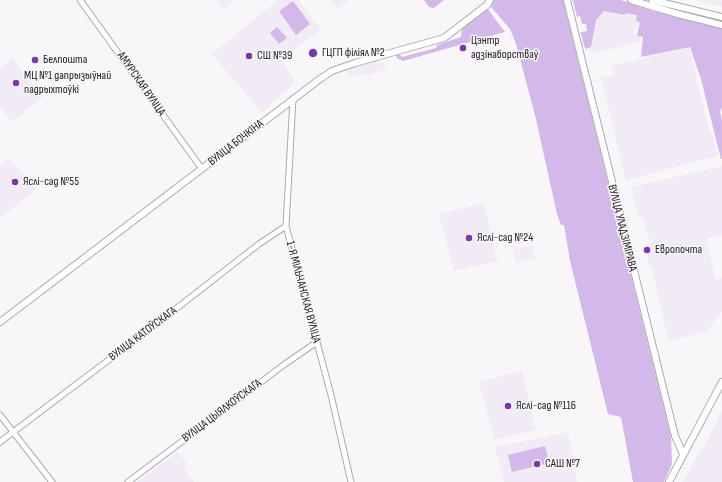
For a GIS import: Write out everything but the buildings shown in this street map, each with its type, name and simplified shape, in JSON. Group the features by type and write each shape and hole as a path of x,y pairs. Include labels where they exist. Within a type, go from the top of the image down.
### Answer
{"main road":[{"name":"ВУЛІЦА БОЧКІНА","path":"0,322 320,79 342,67 444,38 487,5 490,0"},
{"name":"ВУЛІЦА УЛАДЗІМІРАВА","path":"567,0 674,436 683,454"},
{"path":"631,0 722,25"},
{"path":"652,0 722,18"},
{"path":"668,482 722,382"}],"street":[{"name":"АМУРСКАЯ ВУЛІЦА","path":"80,0 202,169"},
{"name":"1-Я МІЛЬЧАНСКАЯ ВУЛІЦА","path":"293,98 286,226 317,342 351,482"},
{"name":"ВУЛІЦА КАТОЎСКАГА","path":"0,442 159,322 253,248 286,226"},
{"name":"ВУЛІЦА ЦЫЯЛКОЎСКАГА","path":"128,482 317,342"},
{"path":"0,415 14,431 52,482"}],"shaded area":[{"path":"216,0 235,0 223,10"},
{"name":"СШ №39","path":"278,0 298,0 320,30 282,59 295,82 262,113 212,54"},
{"path":"332,0 349,0 338,8"},
{"path":"424,0 444,0 434,8 429,7"},
{"path":"494,0 563,0 671,437 672,464 664,482 633,482 621,417 608,414 570,261 564,225 561,225 557,214 535,115 516,44 510,29 491,7"},
{"path":"573,0 621,0 653,11 722,28 722,107 720,112 722,121 722,159 701,79 690,47 641,57 643,37 637,36 640,22 636,21 637,15 625,13 625,15 604,11 596,20 591,47 586,49 581,32 587,31 586,24 582,24 580,16 577,17"},
{"path":"695,0 722,0 722,7"},
{"path":"293,1 310,24 296,35 279,11"},
{"path":"487,8 505,32 403,61 397,58 396,55 399,54 402,57 436,48 437,45 461,37 462,27"},
{"path":"604,10 624,15 625,13 637,15 640,22 639,27 636,27 634,34 641,37 640,43 633,42 629,45 593,53 591,46 592,24"},
{"path":"277,27 287,38 279,44 270,33"},
{"path":"689,47 710,134 713,134 717,156 626,180 601,78 614,75 612,66"},
{"name":"МЦ №1 дапрызыўнай падрыхтоўкі","path":"12,58 43,97 12,122 0,107 0,68"},
{"path":"376,61 382,62 387,69 365,76 365,73 350,77 347,69"},
{"name":"Яслі-сад №55","path":"8,159 24,174 36,189 0,218 0,166"},
{"path":"722,166 722,235 706,239 716,279 722,278 722,311 707,331 673,340 673,338 668,339 652,268 650,268 645,247 651,245 643,217 638,218 632,187"},
{"name":"Яслі-сад №24","path":"484,203 497,261 454,271 439,214"},
{"path":"532,245 535,258 516,263 513,250"},
{"name":"Яслі-сад №116","path":"522,371 536,430 495,440 479,382"},
{"path":"722,411 722,482 683,482 703,445 704,446"},
{"name":"САШ №7","path":"568,432 577,482 504,482 495,447"},
{"path":"545,446 549,463 512,472 508,455"},
{"path":"178,452 188,465 184,469 194,482 137,482"}],"place":[{"name":"Цэнтр адзінаборстваў","path":"463,48"},
{"name":"ГЦГП філіял №2","path":"313,53"},
{"name":"СШ №39","path":"249,56"},
{"name":"Белпошта","path":"35,60"},
{"name":"МЦ №1 дапрызыўнай падрыхтоўкі","path":"16,83"},
{"name":"Яслі-сад №55","path":"15,182"},
{"name":"Яслі-сад №24","path":"469,238"},
{"name":"Европочта","path":"647,250"},
{"name":"Яслі-сад №116","path":"508,406"},
{"name":"САШ №7","path":"537,464"}]}
